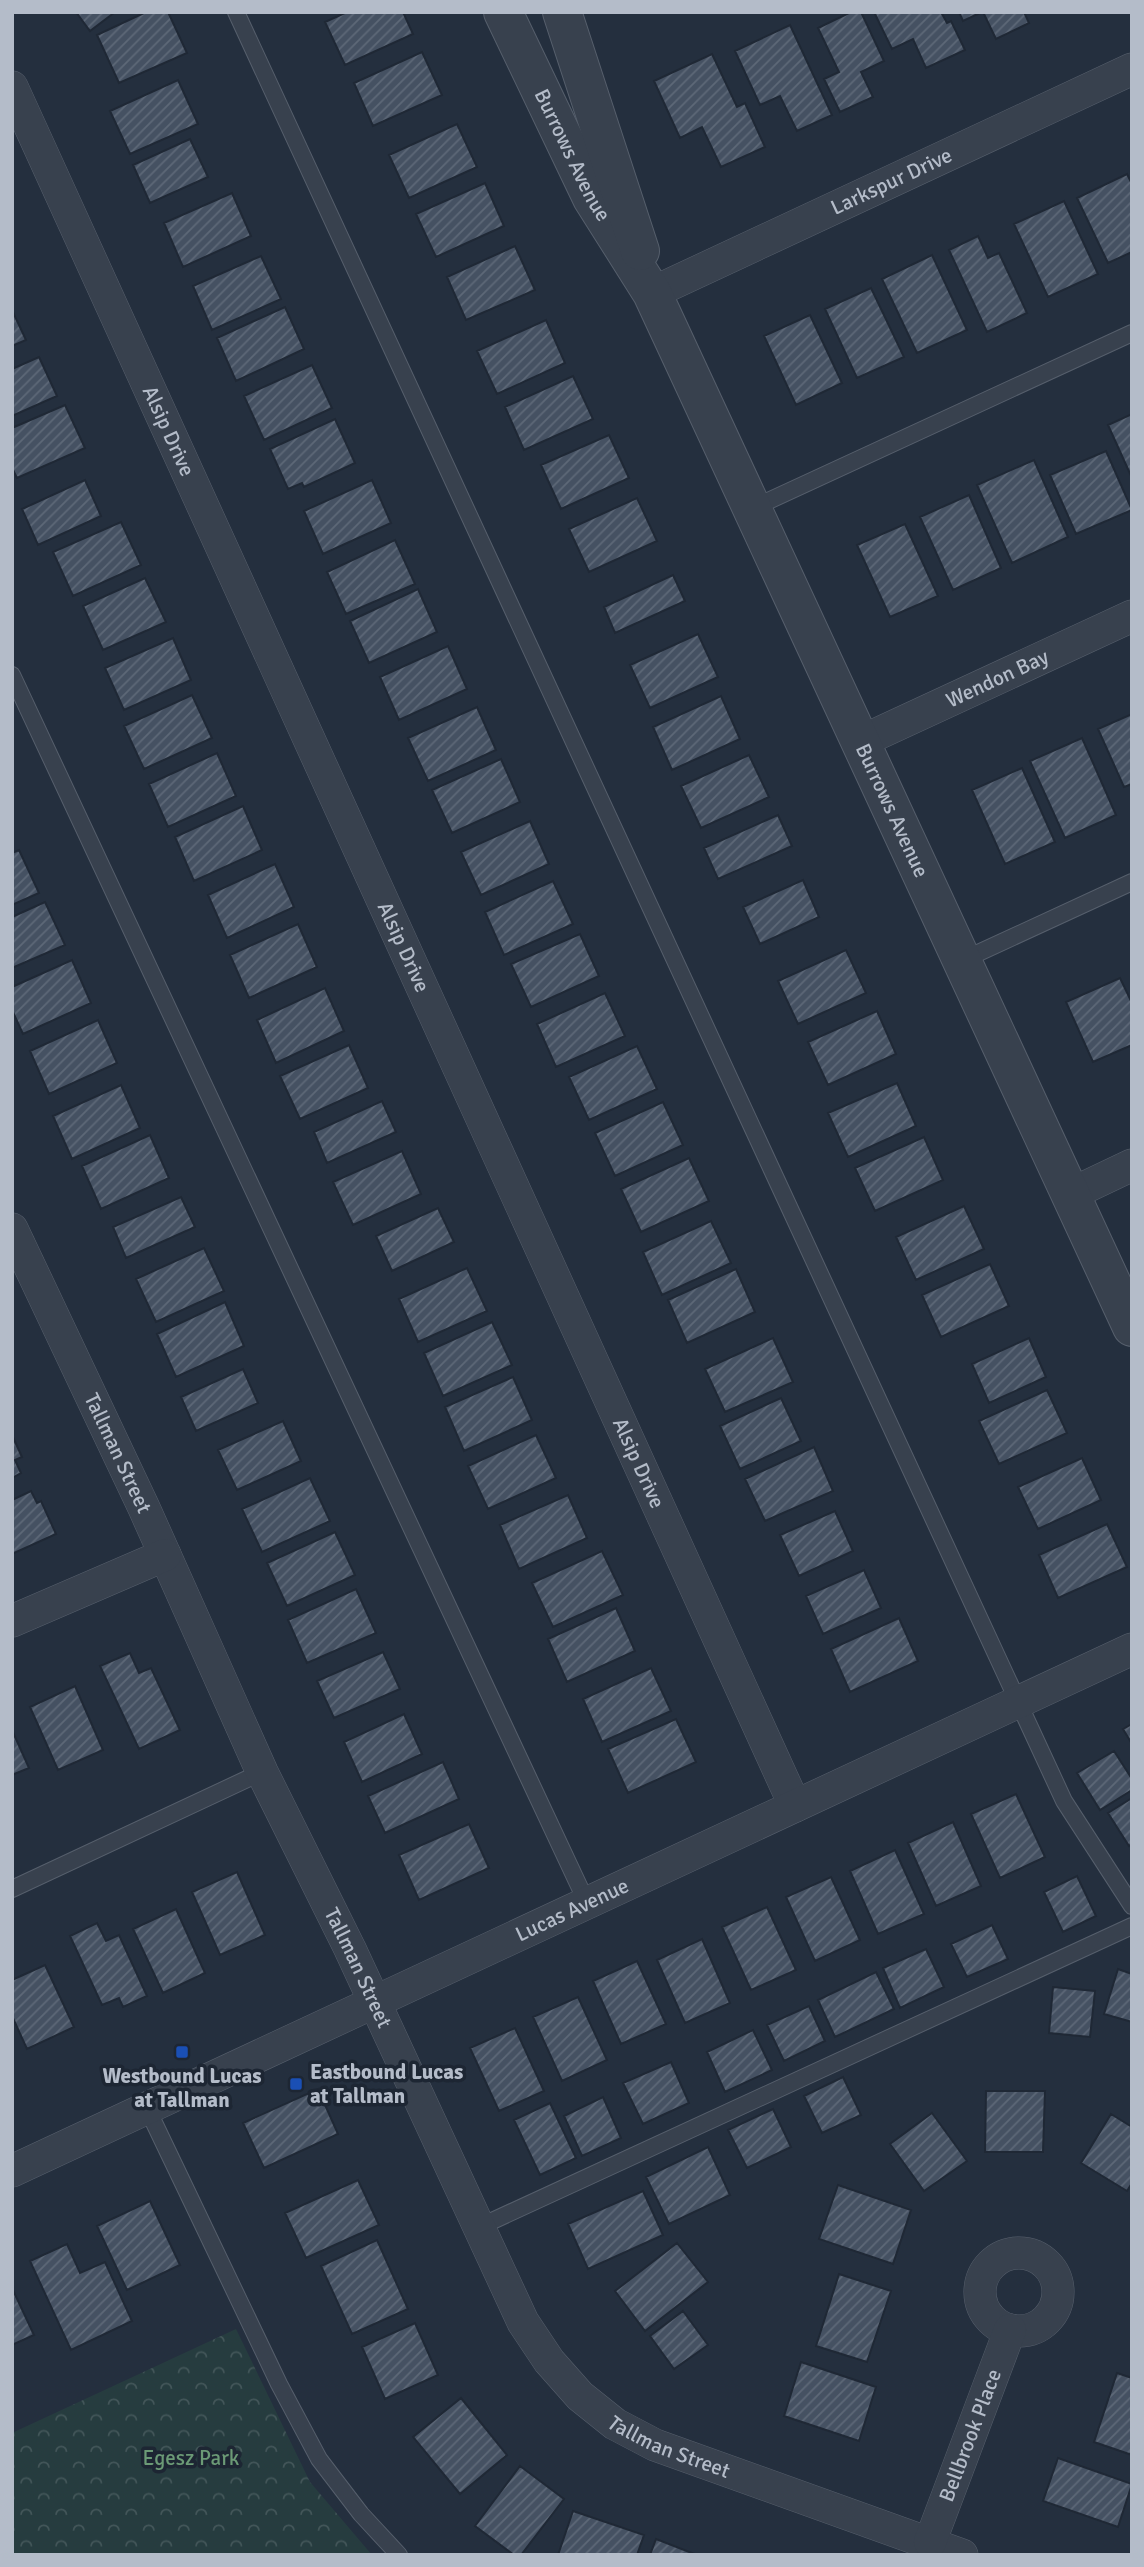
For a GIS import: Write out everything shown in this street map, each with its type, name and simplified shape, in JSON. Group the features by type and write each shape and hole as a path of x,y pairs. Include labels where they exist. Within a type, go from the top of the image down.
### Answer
{"street":[{"name":"Burrows Avenue","path":"503,12 592,198 652,293 1132,1327"},
{"name":"Burrows Avenue","path":"562,12 623,191 652,293"},
{"name":"Larkspur Drive","path":"652,293 1132,69"},
{"name":"Alsip Drive","path":"12,88 795,1806"},
{"name":"Wendon Bay","path":"862,741 1132,616"},
{"path":"1071,1194 1132,1165"},
{"name":"Tallman Street","path":"12,1229 165,1555 262,1772 374,2003 477,2228 523,2322 549,2361 580,2396 615,2424 655,2445 962,2555"},
{"path":"12,1621 165,1555"},
{"name":"Lucas Avenue","path":"12,2171 1132,1649"},
{"name":"Bellbrook Place","path":"930,2542 1010,2330"}],"lane":[{"path":"236,12 1064,1801 1132,1906"},
{"path":"753,508 1132,333"},
{"path":"12,675 587,1903"},
{"path":"963,960 1132,882"},
{"path":"12,1889 262,1772"},
{"path":"477,2228 1132,1926"},
{"path":"147,2108 278,2384 319,2459 361,2514 399,2555"}],"green space":[{"name":"Egesz Park","path":"236,2329 310,2482 372,2555 12,2555 12,2433"}],"building":[{"path":"76,12 115,12 90,31"},
{"path":"146,12 168,12 187,53 119,83 97,35"},
{"path":"347,12 403,12 413,34 345,65 325,22"},
{"path":"851,12 861,12 884,61 861,72 873,97 840,112 824,79 839,72 818,28"},
{"path":"874,12 941,12 947,23 951,21 965,50 926,68 913,39 892,49"},
{"path":"959,12 982,12 963,21"},
{"path":"983,12 1024,12 1029,23 996,39"},
{"path":"790,25 832,115 797,131 780,96 760,105 735,51"},
{"path":"422,52 442,95 373,126 354,83"},
{"path":"712,54 737,107 745,103 765,147 721,167 702,127 680,138 654,81"},
{"path":"178,80 198,124 130,154 110,111"},
{"path":"457,124 477,167 409,198 389,155"},
{"path":"190,139 208,177 150,203 133,165"},
{"path":"1127,174 1132,184 1132,252 1108,263 1077,198"},
{"path":"485,183 504,226 436,257 416,214"},
{"path":"232,193 251,236 183,267 164,223"},
{"path":"1064,201 1098,274 1048,297 1014,224"},
{"path":"978,236 988,258 999,253 1027,313 987,332 949,250"},
{"path":"515,246 535,290 466,320 447,277"},
{"path":"932,255 967,330 917,353 882,279"},
{"path":"261,256 281,299 212,330 193,286"},
{"path":"871,288 904,357 857,378 825,309"},
{"path":"285,307 304,349 236,381 217,338"},
{"path":"12,310 26,340 12,346"},
{"path":"810,315 842,383 796,405 764,336"},
{"path":"546,320 565,363 497,394 477,351"},
{"path":"39,357 57,396 12,416 12,369"},
{"path":"312,365 332,408 264,440 244,396"},
{"path":"573,376 593,419 524,450 505,407"},
{"path":"65,405 85,448 17,478 12,468 12,428"},
{"path":"1132,414 1132,478 1108,425"},
{"path":"335,419 355,463 304,487 302,483 288,489 270,449"},
{"path":"609,435 629,478 561,509 541,465"},
{"path":"1106,451 1132,510 1076,534 1050,475"},
{"path":"1034,460 1068,537 1012,563 977,485"},
{"path":"85,480 101,516 38,545 22,509"},
{"path":"372,480 391,523 323,554 304,511"},
{"path":"969,495 1001,568 953,590 920,517"},
{"path":"637,498 657,541 589,572 569,529"},
{"path":"121,522 141,565 73,596 53,552"},
{"path":"905,524 938,596 890,617 857,545"},
{"path":"395,540 415,584 346,614 327,572"},
{"path":"673,575 685,601 615,633 604,607"},
{"path":"145,578 166,622 103,650 83,606"},
{"path":"418,589 437,632 369,663 350,621"},
{"path":"698,634 718,677 650,708 630,665"},
{"path":"173,638 191,680 124,710 105,668"},
{"path":"448,646 467,689 399,720 380,677"},
{"path":"192,695 212,738 144,769 124,726"},
{"path":"721,696 740,739 672,770 653,727"},
{"path":"477,707 496,750 428,781 408,738"},
{"path":"1132,714 1132,784 1124,787 1098,729"},
{"path":"1082,738 1116,815 1065,838 1030,761"},
{"path":"217,753 236,796 168,827 149,784"},
{"path":"749,755 769,797 701,828 681,786"},
{"path":"501,759 520,802 452,833 432,790"},
{"path":"1022,768 1055,842 1005,864 972,790"},
{"path":"243,806 262,850 194,881 175,837"},
{"path":"778,815 792,846 718,879 704,848"},
{"path":"530,821 549,864 481,895 461,852"},
{"path":"19,850 39,893 12,905 12,853"},
{"path":"275,864 294,907 227,938 208,895"},
{"path":"803,880 819,917 760,944 743,907"},
{"path":"553,881 573,924 504,955 485,912"},
{"path":"45,902 65,945 12,968 12,917"},
{"path":"298,924 317,967 249,998 230,955"},
{"path":"580,934 599,976 531,1007 511,964"},
{"path":"846,950 866,993 798,1024 778,981"},
{"path":"72,960 91,1003 23,1034 12,1010 12,987"},
{"path":"1120,978 1132,1003 1132,1045 1093,1062 1066,1002"},
{"path":"325,988 344,1031 276,1063 257,1020"},
{"path":"605,993 625,1036 556,1067 537,1024"},
{"path":"877,1011 896,1054 828,1085 808,1042"},
{"path":"98,1020 117,1063 49,1094 30,1051"},
{"path":"349,1045 368,1088 300,1119 280,1076"},
{"path":"637,1046 657,1089 589,1120 569,1077"},
{"path":"897,1083 916,1126 848,1157 828,1113"},
{"path":"121,1085 140,1128 72,1159 53,1116"},
{"path":"382,1101 396,1132 327,1163 314,1132"},
{"path":"663,1102 683,1145 615,1176 595,1133"},
{"path":"150,1135 169,1178 101,1209 82,1166"},
{"path":"924,1137 943,1180 875,1211 855,1168"},
{"path":"402,1151 421,1194 353,1225 333,1182"},
{"path":"689,1158 709,1201 641,1232 621,1189"},
{"path":"181,1197 195,1227 126,1258 113,1227"},
{"path":"964,1206 984,1249 916,1280 896,1237"},
{"path":"438,1208 454,1242 392,1271 376,1236"},
{"path":"711,1221 731,1263 662,1295 643,1252"},
{"path":"204,1248 224,1291 156,1322 136,1279"},
{"path":"990,1264 1009,1306 941,1337 922,1295"},
{"path":"467,1268 487,1311 418,1342 399,1299"},
{"path":"736,1269 755,1312 687,1343 668,1300"},
{"path":"225,1302 244,1346 176,1377 157,1334"},
{"path":"492,1322 512,1365 443,1396 424,1353"},
{"path":"773,1338 793,1382 725,1412 705,1369"},
{"path":"1029,1338 1046,1377 989,1403 972,1364"},
{"path":"243,1369 258,1403 196,1431 181,1397"},
{"path":"513,1377 532,1420 464,1451 445,1407"},
{"path":"1047,1390 1067,1433 999,1464 979,1421"},
{"path":"781,1398 801,1441 740,1469 720,1426"},
{"path":"283,1421 301,1461 237,1490 218,1450"},
{"path":"12,1435 22,1457 15,1460 21,1473 12,1478"},
{"path":"536,1435 556,1478 488,1509 468,1466"},
{"path":"814,1447 833,1491 765,1521 745,1479"},
{"path":"1082,1458 1101,1500 1038,1529 1018,1487"},
{"path":"310,1478 330,1521 262,1552 242,1509"},
{"path":"31,1491 37,1503 41,1501 56,1534 12,1554 12,1500"},
{"path":"568,1495 587,1538 519,1569 500,1525"},
{"path":"835,1511 853,1551 799,1576 780,1535"},
{"path":"1107,1524 1127,1567 1058,1598 1039,1555"},
{"path":"335,1532 355,1575 287,1606 267,1563"},
{"path":"602,1551 623,1595 553,1627 532,1583"},
{"path":"864,1570 881,1608 823,1634 806,1596"},
{"path":"356,1589 376,1633 307,1663 288,1620"},
{"path":"616,1608 635,1651 567,1682 548,1639"},
{"path":"899,1618 918,1661 850,1692 831,1649"},
{"path":"383,1652 400,1689 334,1718 317,1681"},
{"path":"130,1653 139,1673 151,1668 180,1730 139,1749 100,1666"},
{"path":"651,1668 671,1711 602,1742 583,1699"},
{"path":"75,1686 103,1750 58,1770 30,1707"},
{"path":"404,1714 422,1754 362,1782 344,1742"},
{"path":"676,1719 696,1762 628,1793 608,1749"},
{"path":"1132,1724 1132,1744 1123,1729"},
{"path":"12,1730 29,1768 12,1775"},
{"path":"1114,1751 1132,1779 1132,1790 1100,1810 1077,1773"},
{"path":"443,1762 459,1799 385,1833 368,1796"},
{"path":"1016,1794 1045,1857 1000,1878 971,1814"},
{"path":"1132,1798 1132,1844 1129,1846 1108,1813"},
{"path":"953,1822 981,1886 936,1906 908,1843"},
{"path":"469,1824 489,1868 419,1900 399,1855"},
{"path":"895,1850 924,1914 878,1934 850,1871"},
{"path":"237,1872 265,1935 220,1955 192,1892"},
{"path":"1077,1876 1096,1916 1063,1932 1044,1892"},
{"path":"831,1877 860,1940 815,1961 786,1897"},
{"path":"767,1907 796,1970 751,1990 722,1927"},
{"path":"176,1909 205,1973 163,1993 133,1929"},
{"path":"97,1923 106,1941 119,1935 147,1996 123,2007 119,1998 102,2005 70,1936"},
{"path":"992,1925 1008,1959 967,1977 951,1944"},
{"path":"702,1939 730,2003 685,2023 657,1960"},
{"path":"926,1949 944,1987 900,2008 883,1968"},
{"path":"637,1961 666,2024 621,2044 593,1981"},
{"path":"45,1965 74,2027 27,2049 12,2016 12,1980"},
{"path":"1118,1969 1132,1974 1132,2022 1104,2014"},
{"path":"876,1972 894,2009 835,2037 818,2000"},
{"path":"1053,1987 1095,1991 1090,2037 1049,2033"},
{"path":"578,1997 607,2060 562,2081 533,2017"},
{"path":"809,2006 825,2041 784,2061 767,2025"},
{"path":"515,2028 544,2091 499,2111 470,2048"},
{"path":"753,2030 772,2070 725,2092 707,2052"},
{"path":"671,2062 689,2103 643,2124 623,2083"},
{"path":"843,2077 861,2115 822,2133 804,2096"},
{"path":"318,2089 338,2134 264,2168 243,2123"},
{"path":"986,2091 1045,2091 1043,2152 985,2152"},
{"path":"603,2097 621,2138 582,2156 564,2116"},
{"path":"550,2103 576,2158 540,2175 514,2120"},
{"path":"773,2109 791,2147 747,2168 728,2130"},
{"path":"932,2113 967,2161 924,2191 890,2144"},
{"path":"1111,2114 1132,2127 1132,2183 1127,2191 1081,2163"},
{"path":"708,2147 730,2195 669,2224 646,2177"},
{"path":"358,2180 379,2225 306,2258 285,2213"},
{"path":"838,2185 911,2210 893,2264 819,2239"},
{"path":"643,2191 663,2235 588,2269 568,2224"},
{"path":"150,2201 180,2265 127,2290 97,2226"},
{"path":"377,2240 408,2309 352,2334 321,2266"},
{"path":"677,2243 708,2282 645,2331 615,2291"},
{"path":"67,2244 80,2273 105,2262 132,2321 71,2350 30,2261"},
{"path":"839,2274 891,2291 867,2362 816,2346"},
{"path":"12,2288 34,2335 12,2345"},
{"path":"683,2311 708,2345 674,2369 650,2336"},
{"path":"415,2323 438,2375 385,2399 362,2347"},
{"path":"801,2362 876,2387 859,2441 784,2416"},
{"path":"1117,2373 1132,2378 1132,2455 1094,2442"},
{"path":"461,2398 507,2455 460,2494 413,2437"},
{"path":"1058,2458 1132,2484 1118,2527 1043,2501"},
{"path":"520,2466 564,2499 521,2555 514,2555 475,2526"},
{"path":"573,2511 644,2535 637,2555 558,2555"},
{"path":"656,2539 697,2555 650,2555"}],"place":[{"name":"Westbound Lucas at Tallman","path":"182,2052"},
{"name":"Eastbound Lucas at Tallman","path":"296,2084"}]}
